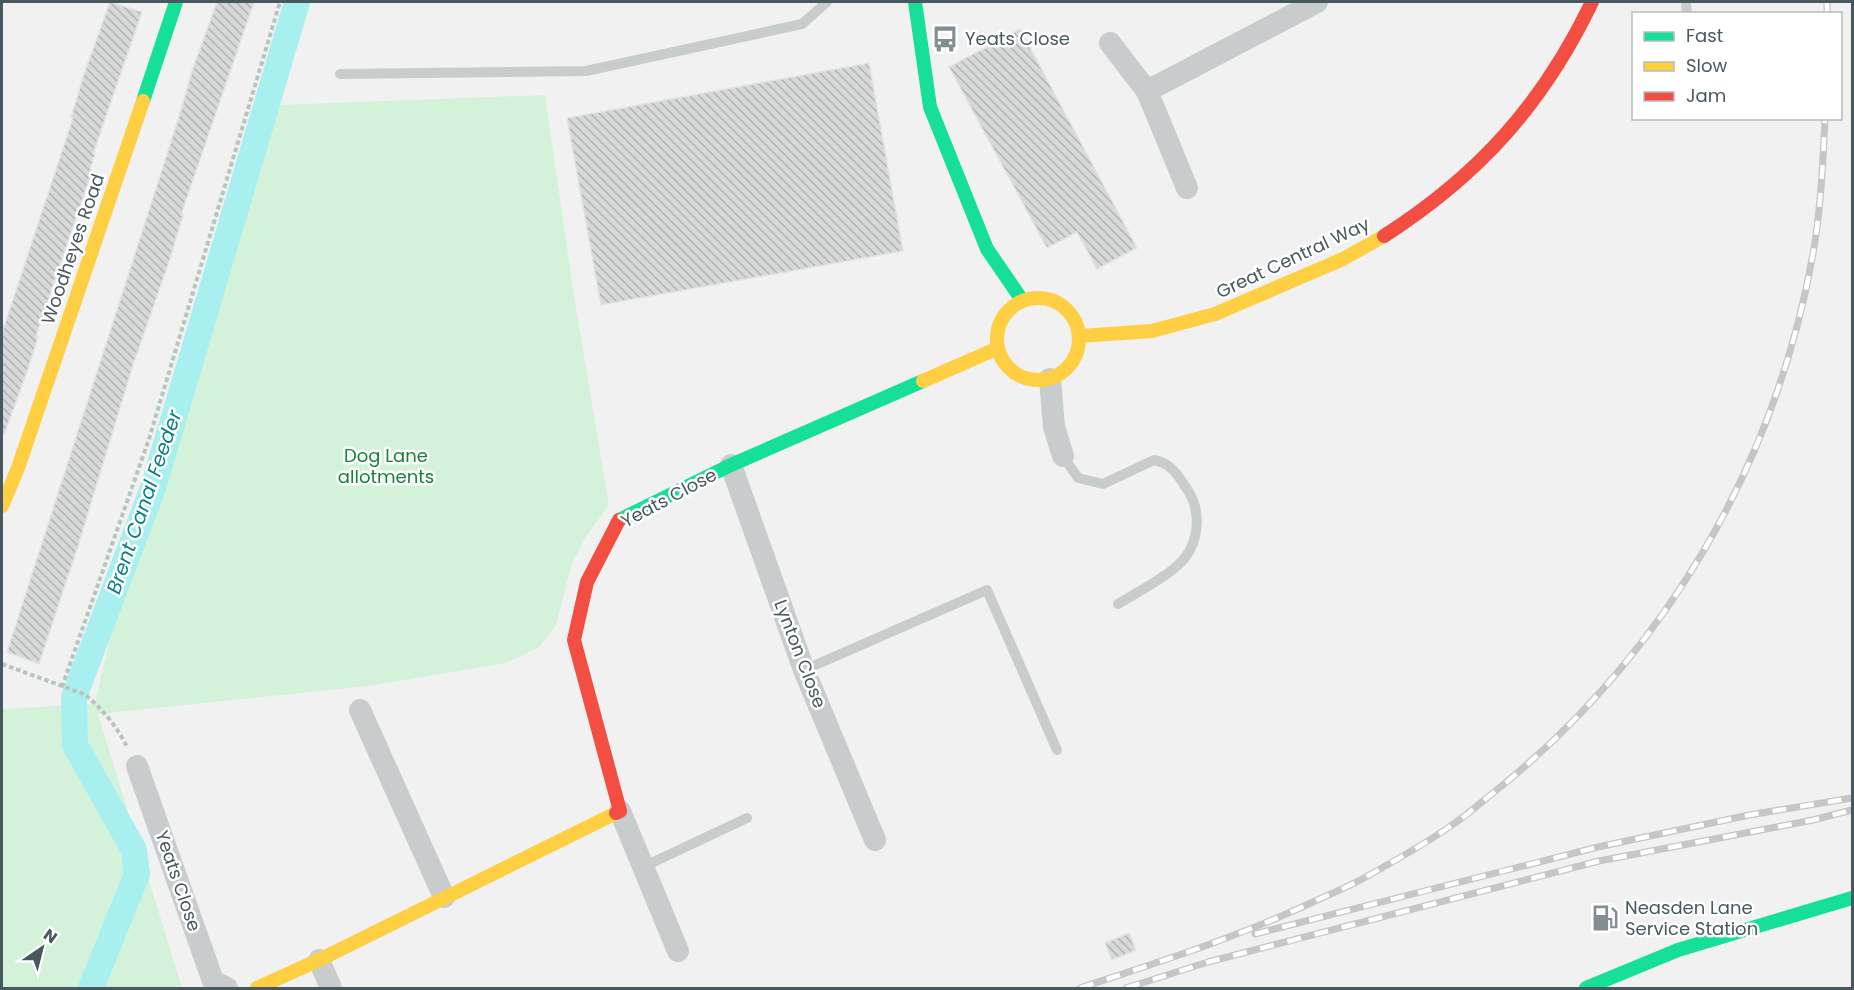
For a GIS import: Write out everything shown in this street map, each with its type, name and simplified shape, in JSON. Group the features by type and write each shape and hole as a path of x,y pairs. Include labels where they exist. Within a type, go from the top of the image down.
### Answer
{"street":[{"name":"Woodheyes Road","path":"2,506 22,457 176,2"},
{"path":"915,2 930,107 987,249 1022,300"},
{"path":"1147,91 1317,2"},
{"name":"Great Central Way","path":"1080,336 1160,330 1239,307 1367,247 1435,201 1486,156 1531,105 1563,60 1592,2"},
{"path":"1110,43 1147,91 1187,188"},
{"path":"1036,297 1054,300 1067,308 1075,320 1080,336 1075,358 1066,370 1050,379 1036,380 1022,377 1005,363 996,349 996,329 1008,310 1022,300 1036,297"},
{"name":"Yeats Close","path":"678,951 620,812 573,640 587,582 618,521 731,465 996,349"},
{"path":"1050,379 1054,427 1063,456"},
{"name":"Lynton Close","path":"731,465 804,670 876,840"},
{"path":"360,710 444,897"},
{"name":"Yeats Close","path":"137,766 213,981 227,988"},
{"path":"257,988 319,960 620,812"},
{"path":"1586,988 1678,951 1852,898"},
{"path":"319,960 331,988"}],"lane":[{"path":"340,74 586,71 802,24 827,2"},
{"path":"1063,456 1078,478 1103,483 1154,460 1163,461 1176,472 1190,493 1197,514 1197,530 1191,547 1178,565 1118,604"},
{"path":"804,670 987,590 1057,750"},
{"path":"643,867 747,818"}],"path":[{"path":"62,687 149,439 280,2"},
{"path":"2,664 84,694 91,699 121,734 137,766"}],"green space":[{"name":"Dog Lane allotments","path":"545,95 575,303 609,505 587,535 572,563 556,625 539,647 506,663 368,686 98,714 182,988 2,988 2,709 95,704 118,603 154,508 279,105"}],"building":[{"path":"110,2 142,12 93,154 95,154 90,170 92,171 36,336 38,337 29,366 4,435 2,435 2,333 73,118 71,117 84,74"},
{"path":"217,2 254,2 181,215 183,215 169,262 133,365 78,546 39,664 7,652 192,71"},
{"path":"1020,29 1137,248 1097,269 1077,232 1047,248 949,67"},
{"path":"869,63 903,251 601,305 567,118"},
{"path":"1129,933 1136,950 1112,960 1105,943"}],"waterway":[{"name":"Brent Canal Feeder","path":"91,988 137,874 134,850 75,745 74,697 153,488 297,2"}],"railway":[{"path":"1827,2 1827,12"},
{"path":"1080,988 1256,927 1352,884 1407,854 1455,823 1493,793 1554,739 1610,681 1660,618 1704,550 1741,480 1772,405 1797,328 1814,248 1820,200 1825,120"},
{"path":"1255,934 1598,847 1749,815 1852,798"},
{"path":"1126,988 1208,962 1599,861 1813,820 1852,810"}],"traffic: fast":[{"path":"143,101 176,2"},
{"path":"915,2 930,107 987,249 1022,300"},
{"path":"619,520 731,465 923,381"},
{"path":"1586,988 1678,950 1852,898"}],"traffic: slow":[{"path":"2,506 18,468 143,101"},
{"path":"1080,336 1152,331 1215,314 1343,259 1384,236"},
{"path":"1030,298 1046,298 1061,305 1072,316 1079,331 1079,339 1076,355 1067,368 1046,380 1030,380 1015,373 1004,362 997,347 997,331 1004,316 1015,305 1030,298"},
{"path":"923,381 996,349"},
{"path":"257,988 319,960 616,813"}],"traffic: jam":[{"path":"1384,236 1450,188 1505,134 1530,105 1552,73 1592,2"},
{"path":"616,813 620,811 574,640 587,582 619,520"}],"place":[{"name":"Yeats Close","path":"945,39"},
{"name":"Neasden Lane Service Station","path":"1605,918"}]}
